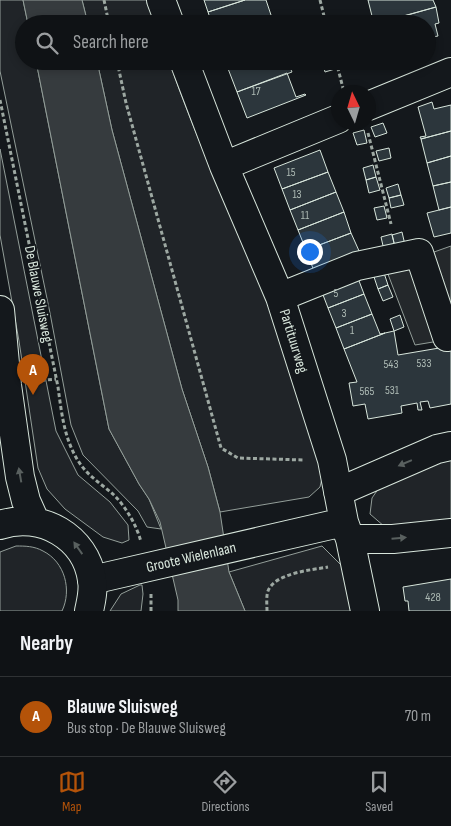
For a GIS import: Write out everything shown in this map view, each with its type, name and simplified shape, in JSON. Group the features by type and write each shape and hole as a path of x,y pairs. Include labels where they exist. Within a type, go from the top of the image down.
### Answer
{"street":[{"path":"161,0 167,15"},
{"name":"Partituurweg","path":"187,70 224,166 280,297 332,460 365,611"},
{"path":"376,114 451,72"},
{"path":"224,166 331,122"},
{"path":"280,297 357,266 418,253 447,337"},
{"path":"0,310 7,385 20,477 26,501 35,521"},
{"path":"338,492 436,449 451,446"},
{"path":"0,524 12,520 35,521 56,528 73,541 86,559 92,580 92,597 89,611"},
{"path":"350,541 451,533"},
{"name":"Groote Wielenlaan","path":"92,580 291,535 350,541"}],"path":[{"path":"104,0 107,15"},
{"path":"320,0 324,15"},
{"path":"119,70 126,103 221,448 238,458 332,460"},
{"path":"338,70 342,85"},
{"name":"De Blauwe Sluisweg","path":"0,100 64,425 71,448 85,470 116,497 138,529 152,566 151,611"},
{"path":"371,130 392,224"},
{"path":"267,611 268,591 278,579 293,574 350,541"}],"shaded area":[{"path":"0,0 23,0 26,15 15,15 15,70 38,70 109,429 149,499 161,529 147,527 138,511 83,455 71,425 0,71"},
{"path":"23,0 82,0 86,15 26,15"},
{"path":"82,0 148,0 153,15 86,15"},
{"path":"38,70 99,70 112,130 182,389 208,467 220,512 229,572 245,611 178,611 178,600 160,522 109,429"},
{"path":"99,70 172,70 203,150 265,297 296,385 323,474 320,487 309,497 220,512 208,467 182,389 112,130"},
{"path":"0,149 56,431 78,475 110,502 128,525 129,540 122,543 103,537 65,509 47,489 38,468 19,341 0,235"},
{"path":"451,246 451,339 415,345 386,269"},
{"path":"451,460 451,525 385,527 370,514 372,498 383,482"},
{"path":"16,546 40,549 57,562 65,577 66,586 65,603 62,611 0,611 0,552"},
{"path":"322,546 343,567 352,611 245,611 229,572"},
{"path":"142,585 143,594 141,611 110,611 121,594"}],"building":[{"path":"204,0 245,0 208,12"},
{"path":"245,0 266,0 271,15 209,15 208,12"},
{"path":"368,0 433,0 436,7 407,15 372,15"},
{"path":"436,7 439,23 436,24 436,15 408,15"},
{"path":"229,70 291,70 292,72 237,92"},
{"path":"287,73 296,97 306,95 247,118 237,92"},
{"path":"432,102 434,109 451,105 451,131 421,139 420,137 426,136 418,107"},
{"path":"383,123 387,133 375,137 372,130 376,130 376,125"},
{"path":"364,130 367,143 357,145 353,133"},
{"path":"451,131 451,156 427,163 421,139"},
{"path":"389,148 391,158 379,161 376,151"},
{"path":"320,150 328,172 282,189 274,168"},
{"path":"451,156 451,182 433,186 427,163"},
{"path":"373,165 376,177 366,180 363,168"},
{"path":"328,172 336,192 290,210 282,189"},
{"path":"376,177 380,190 369,193 366,180"},
{"path":"451,182 451,207 439,210 433,186"},
{"path":"398,184 401,195 389,198 386,188"},
{"path":"336,192 344,212 298,230 290,210"},
{"path":"401,195 404,205 391,208 389,198"},
{"path":"384,206 387,218 377,220 374,208"},
{"path":"451,207 451,233 434,237 427,213"},
{"path":"344,212 351,233 306,250 298,230"},
{"path":"402,232 405,245 395,247 392,235"},
{"path":"351,233 360,253 314,271 306,250"},
{"path":"392,234 395,247 384,250 381,237"},
{"path":"356,273 364,294 328,308 320,287"},
{"path":"384,273 388,285 378,289 374,277"},
{"path":"388,285 393,297 383,301 378,289"},
{"path":"364,294 372,314 336,328 328,308"},
{"path":"372,314 380,334 385,333 344,349 336,328"},
{"path":"400,315 404,327 394,331 390,319"},
{"path":"394,331 398,355 451,346 451,404 430,408 428,401 420,402 422,410 418,410 417,403 401,406 402,413 368,419 365,404 353,406 349,383 357,382 344,349"},
{"path":"451,579 451,611 409,611 403,587"}],"place":[{"name":"Blauwe Sluisweg","path":"33,395"}]}
